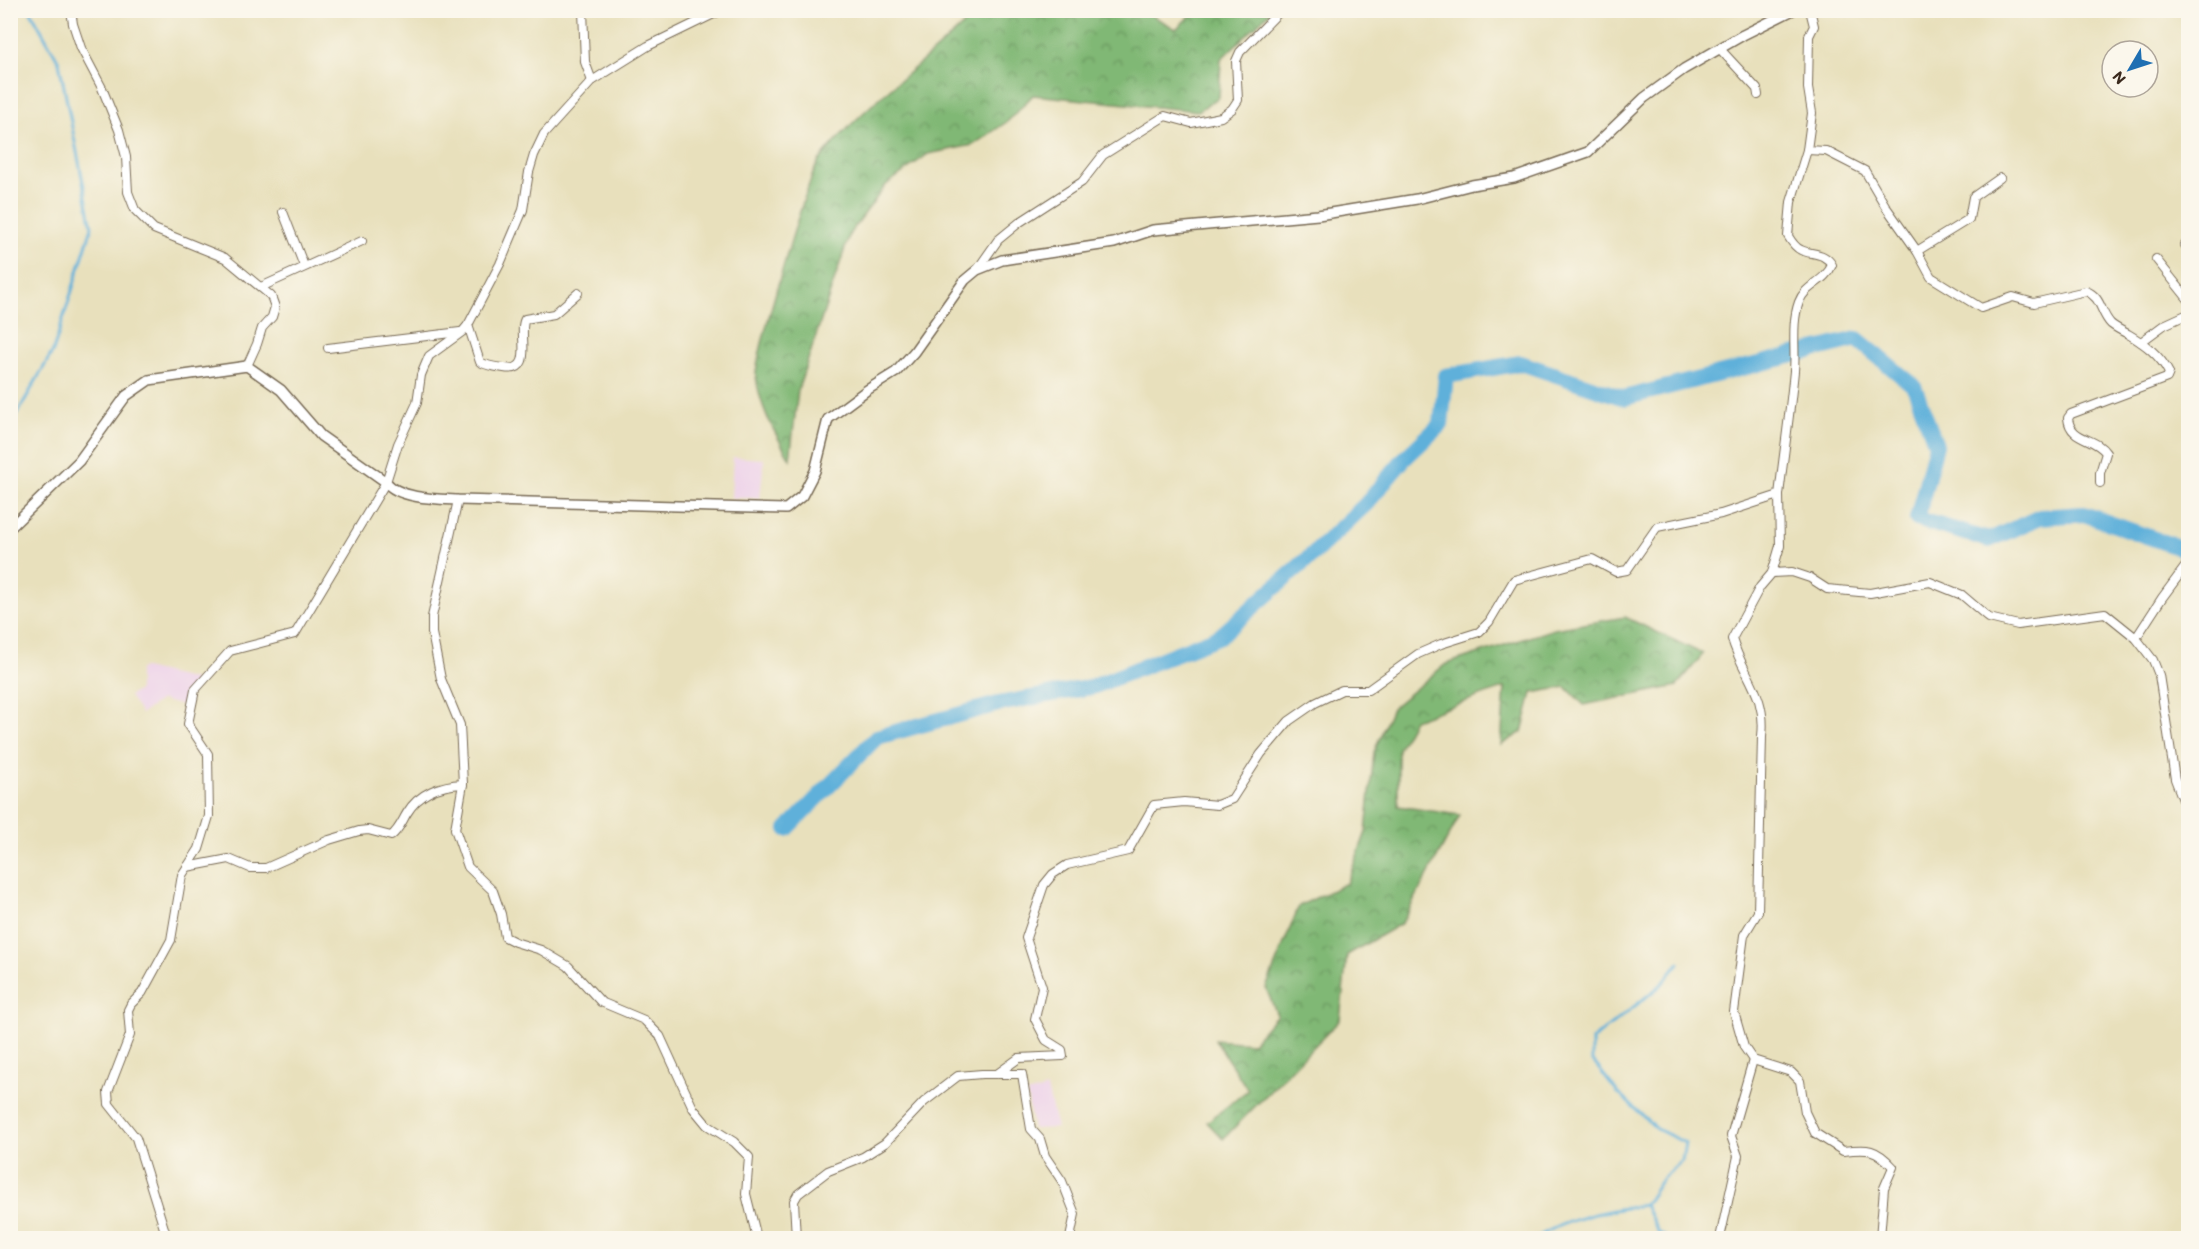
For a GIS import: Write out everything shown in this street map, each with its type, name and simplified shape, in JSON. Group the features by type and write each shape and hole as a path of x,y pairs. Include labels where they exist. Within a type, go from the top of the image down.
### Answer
{"street":[{"path":"71,10 81,48 102,88 119,130 126,157 128,192 135,210 154,229 225,258 271,296 275,307 272,317 262,328 258,344 247,366"},
{"path":"583,10 585,62 592,81"},
{"path":"167,1239 136,1138 109,1104 108,1092 130,1035 128,1010 130,1004 142,993 171,940 182,876 199,849 209,816 208,754 188,724 195,690 230,651 295,634 386,482 398,444 417,403 422,375 429,356 468,325 500,264 523,210 529,172 544,134 592,81 648,46 722,10"},
{"path":"10,528 79,461 120,404 138,386 149,380 247,366 281,390 321,436 398,492 458,500 786,509 802,496 815,471 828,419 896,372 915,352 965,280 977,270 998,240 1020,222 1082,182 1103,155 1165,116 1191,123 1221,117 1232,109 1238,100 1236,61 1240,52 1281,10"},
{"path":"977,270 1002,260 1114,243 1153,230 1318,215 1418,199 1472,184 1514,178 1588,152 1644,98 1684,69 1793,10"},
{"path":"1810,10 1814,26 1809,36 1808,88 1812,113 1807,150 1791,202 1788,236 1801,250 1820,254 1832,264 1822,279 1804,292 1799,301 1794,326 1796,344 1794,370 1779,495 1780,546 1772,573 1760,587 1732,639 1759,698 1764,719 1761,736 1758,912 1744,935 1734,1011 1744,1047 1753,1060 1791,1072 1800,1081 1805,1112 1815,1133 1843,1151 1863,1148 1881,1154 1893,1167 1884,1188 1880,1239"},
{"path":"1720,49 1757,88 1758,95"},
{"path":"1807,150 1826,151 1865,171 1931,277 1981,308 2013,297 2034,303 2086,291 2094,294 2100,303 2102,313 2112,325 2141,342 2165,364 2169,373 2166,378 2071,414 2068,418 2076,434 2101,445 2106,453 2100,473 2100,483"},
{"path":"1917,252 1969,219 1973,197 2000,178"},
{"path":"283,212 304,266"},
{"path":"261,287 362,241"},
{"path":"2156,259 2188,299"},
{"path":"468,325 480,362 509,369 516,368 521,364 523,355 525,341 521,329 525,320 554,314 578,293"},
{"path":"2141,342 2164,324 2188,314"},
{"path":"328,348 462,332"},
{"path":"997,1074 1019,1058 1063,1056 1062,1050 1046,1040 1035,1019 1042,987 1026,938 1044,885 1053,874 1067,865 1128,851 1154,805 1184,802 1217,805 1232,799 1261,754 1289,721 1314,703 1342,690 1368,690 1418,654 1479,632 1489,622 1514,579 1592,559 1616,572 1627,570 1657,527 1721,514 1779,495"},
{"path":"458,500 432,617 432,633 441,679 460,725 463,784 455,830 468,867 493,891 501,914 505,938 541,950 568,966 601,1002 644,1020 660,1036 693,1108 707,1125 734,1142 748,1157 746,1194 757,1239"},
{"path":"2136,638 2188,563"},
{"path":"1772,573 1792,572 1809,578 1827,589 1870,594 1930,582 1962,595 1989,618 2018,625 2105,613 2136,638 2153,660 2159,675 2175,779 2188,813"},
{"path":"187,867 229,859 250,868 266,868 329,840 359,831 368,830 391,836 399,828 413,804 431,790 448,784 463,784"},
{"path":"1720,1239 1738,1156 1731,1136 1753,1060"},
{"path":"795,1239 794,1201 798,1194 828,1171 863,1157 885,1143 924,1102 958,1076 997,1074 1022,1074 1031,1129 1040,1139 1045,1156 1062,1181 1075,1214 1070,1239"}],"shaded area":[{"path":"733,457 764,459 760,498 731,498"},
{"path":"144,668 195,680 186,707 161,700 141,714 129,696 139,690 139,669"},
{"path":"1047,1088 1057,1128 1033,1129 1027,1094"}],"green space":[{"path":"978,11 1144,11 1176,29 1195,11 1271,11 1221,59 1219,97 1198,111 1033,95 1008,121 973,145 928,154 886,185 850,233 798,390 790,459 764,409 756,376 772,305 813,173 819,161 856,120"},
{"path":"1625,617 1703,654 1677,686 1584,705 1566,687 1532,693 1522,732 1501,745 1505,687 1414,720 1398,749 1398,806 1460,815 1402,923 1347,955 1340,1020 1223,1139 1207,1122 1248,1090 1215,1040 1252,1043 1277,1015 1266,988 1299,906 1347,883 1366,832 1374,752 1392,708 1446,664 1554,629"}],"waterway":[{"path":"10,426 53,351 92,227 59,62 30,10"},
{"path":"787,829 877,737 998,704 1092,687 1220,636 1366,504 1403,460 1441,424 1446,376 1521,363 1624,398 1857,339 1914,386 1936,445 1917,519 1989,540 2040,517 2084,514 2183,549 2188,545"},
{"path":"1667,1238 1658,1232 1645,1205 1662,1179 1682,1161 1685,1143 1657,1129 1618,1093 1592,1060 1592,1040 1660,986 1679,963"},
{"path":"1536,1238 1574,1220 1616,1209 1645,1205"}]}
